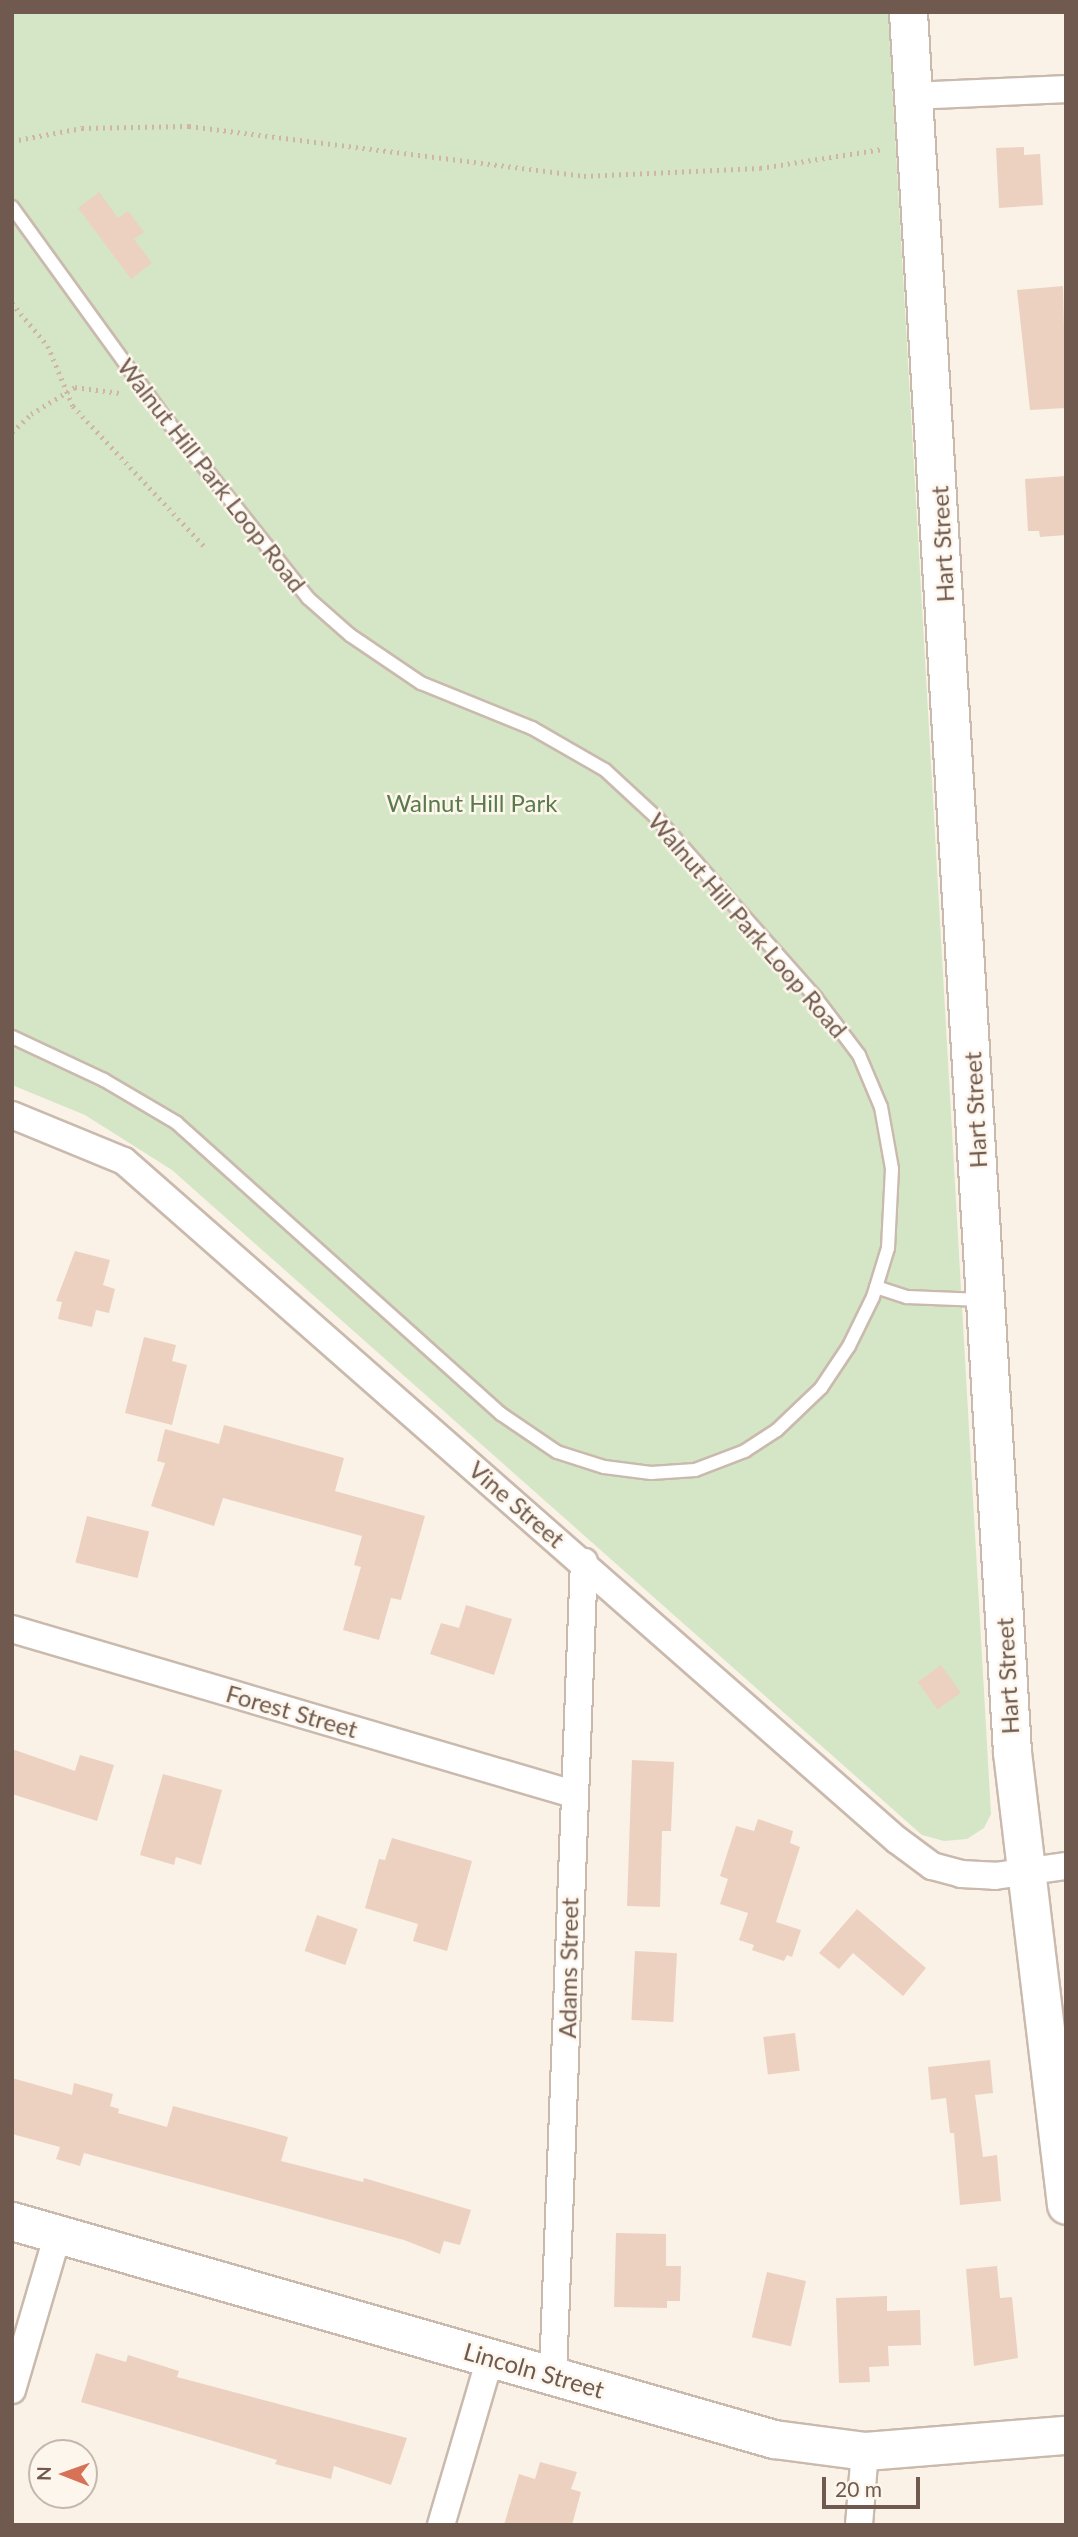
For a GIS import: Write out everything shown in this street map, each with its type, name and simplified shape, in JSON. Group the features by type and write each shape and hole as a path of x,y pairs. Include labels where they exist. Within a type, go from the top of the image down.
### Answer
{"street":[{"name":"Hart Street","path":"908,12 1023,1872 1066,2205"},
{"path":"914,96 1066,89"},
{"name":"Vine Street","path":"12,1115 124,1161 584,1562 897,1840 932,1866 961,1874 1023,1872 1066,1866"},
{"name":"Adams Street","path":"553,2375 561,2250 573,1794 584,1562"},
{"name":"Forest Street","path":"12,1629 573,1794"},
{"name":"Lincoln Street","path":"12,2221 774,2439 865,2451 1066,2435"},
{"path":"12,2390 58,2234"},
{"path":"441,2525 490,2358"},
{"path":"859,2525 865,2451"}],"lane":[{"name":"Walnut Hill Park Loop Road","path":"12,207 149,396 274,560 336,623 421,683 525,725 605,770 657,818 822,1005 864,1065 885,1124 892,1169 892,1216 876,1287 849,1346 821,1388 756,1445 713,1465 679,1472 626,1471 582,1462 544,1445 477,1394 177,1123 116,1086 12,1037"},
{"path":"876,1287 907,1297 986,1300"}],"path":[{"path":"12,141 82,128 190,126 584,176 631,176 760,168 917,147"},
{"path":"12,303 48,346 67,391 87,424 207,549"},
{"path":"12,432 31,414 75,387 149,396"}],"green space":[{"name":"Walnut Hill Park","path":"12,12 888,12 991,1814 984,1828 967,1839 944,1841 922,1835 172,1170 85,1115 12,1085"}],"building":[{"path":"1024,147 1024,155 1040,154 1043,205 999,208 996,148"},
{"path":"99,192 118,218 128,211 144,232 134,239 152,263 131,279 78,208"},
{"path":"1063,286 1066,408 1030,410 1017,290"},
{"path":"1066,476 1066,535 1040,537 1039,531 1028,531 1025,479"},
{"path":"75,1251 110,1260 103,1285 115,1289 109,1313 96,1310 92,1327 58,1319 62,1302 56,1301"},
{"path":"144,1337 176,1345 172,1361 187,1365 172,1425 125,1413"},
{"path":"224,1425 344,1458 335,1491 425,1516 401,1600 391,1598 379,1640 343,1630 361,1567 354,1565 362,1536 223,1498 214,1526 151,1506 165,1463 157,1461 165,1429 219,1444"},
{"path":"87,1516 149,1531 137,1578 75,1563"},
{"path":"466,1605 512,1619 494,1675 430,1654 441,1623 459,1628"},
{"path":"941,1665 961,1693 938,1710 918,1682"},
{"path":"12,1749 75,1771 80,1755 114,1765 97,1821 12,1794"},
{"path":"632,1760 674,1762 671,1831 662,1831 660,1907 627,1906"},
{"path":"163,1774 222,1790 201,1865 176,1857 174,1865 140,1855"},
{"path":"758,1819 793,1831 790,1843 800,1847 776,1922 801,1930 792,1957 787,1955 784,1961 752,1950 754,1945 739,1940 748,1913 720,1904 728,1879 720,1876 736,1826 754,1831"},
{"path":"392,1838 472,1861 447,1951 413,1941 418,1924 365,1908 379,1859 385,1860"},
{"path":"857,1909 926,1968 903,1996 853,1953 839,1969 819,1953"},
{"path":"317,1915 358,1929 345,1965 305,1951"},
{"path":"635,1951 677,1953 673,2022 631,2020"},
{"path":"795,2033 800,2071 768,2075 763,2037"},
{"path":"990,2060 993,2093 975,2095 983,2157 997,2155 1001,2201 960,2205 954,2133 950,2133 946,2098 931,2100 928,2067"},
{"path":"12,2078 72,2095 74,2083 113,2094 110,2106 119,2109 118,2113 167,2127 173,2106 288,2137 281,2161 363,2182 364,2178 471,2210 460,2245 444,2241 440,2254 404,2240 84,2153 80,2166 56,2159 60,2147 12,2134"},
{"path":"616,2233 666,2234 666,2266 681,2266 680,2301 667,2301 667,2308 614,2307"},
{"path":"997,2266 1000,2298 1012,2297 1018,2358 974,2366 966,2269"},
{"path":"767,2272 806,2281 791,2346 752,2337"},
{"path":"887,2296 887,2311 920,2310 921,2345 888,2346 889,2366 869,2367 870,2382 839,2383 836,2298"},
{"path":"96,2353 126,2362 128,2355 179,2371 177,2377 407,2438 391,2485 334,2466 331,2479 275,2464 277,2460 81,2402"},
{"path":"540,2462 577,2472 571,2489 581,2492 572,2525 504,2525 519,2474 535,2479"}]}
